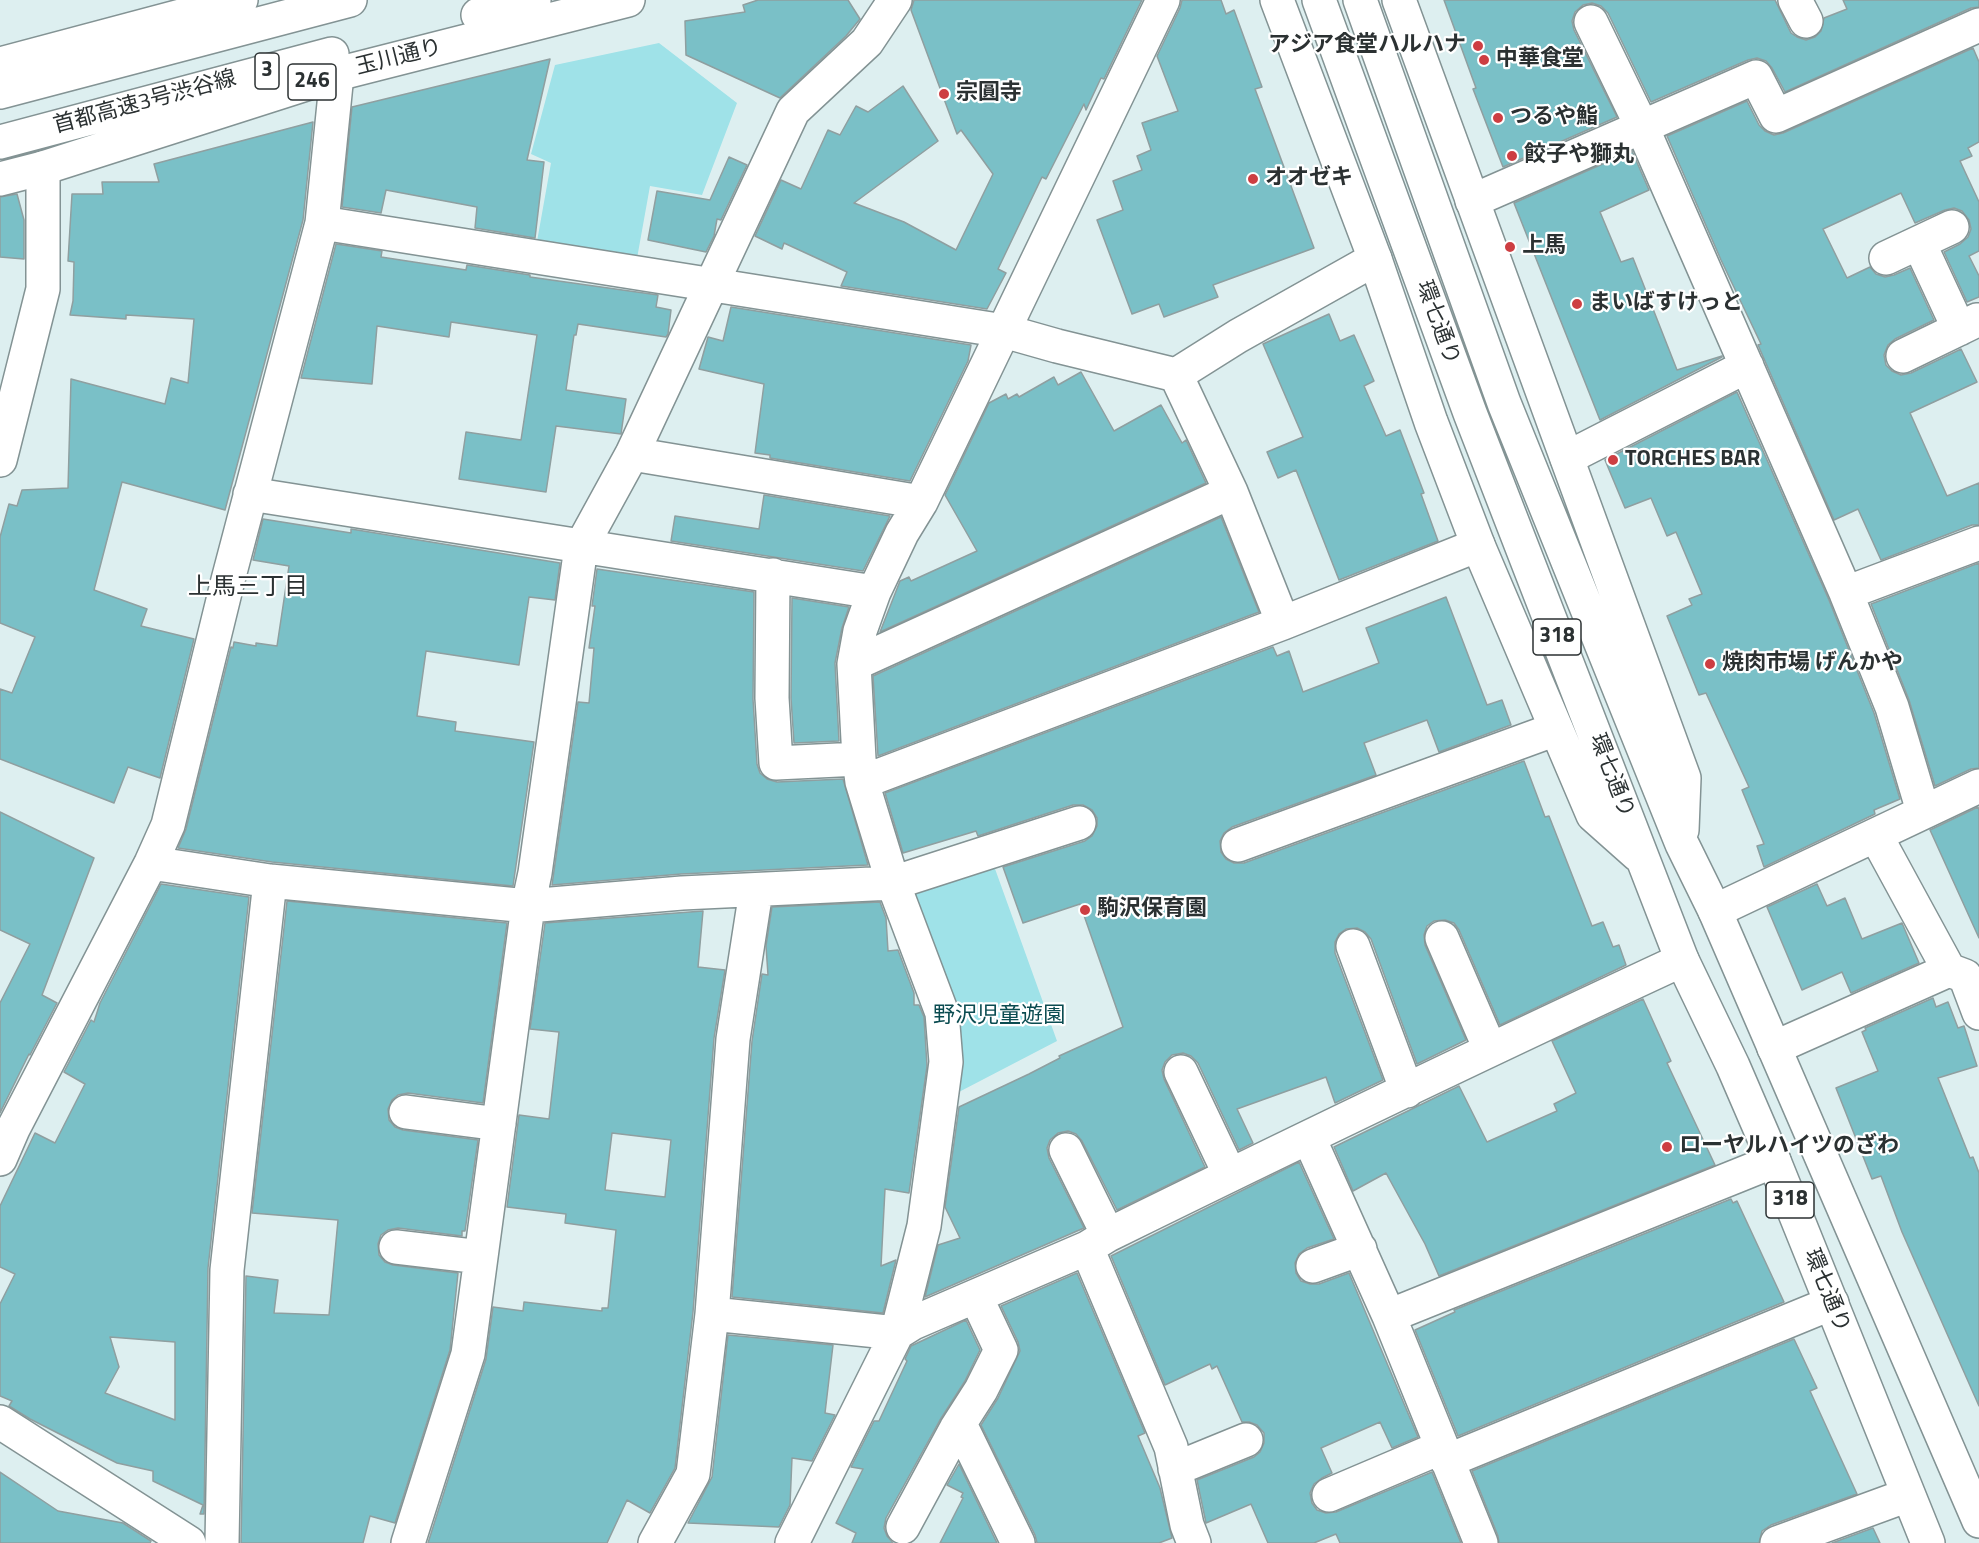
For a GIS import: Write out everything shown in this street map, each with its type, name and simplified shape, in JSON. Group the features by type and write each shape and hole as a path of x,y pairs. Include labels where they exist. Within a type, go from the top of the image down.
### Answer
{"main road":[{"path":"0,64 241,0"},
{"name":"3","path":"0,92 350,0"},
{"name":"首都高速3号渋谷線","path":"0,142 534,0"},
{"name":"玉川通り","path":"0,178 43,168 337,74 628,0"},
{"path":"408,1543 468,1354 528,906 535,873 580,547 632,454 793,111 867,42 895,0"},
{"path":"792,1543 897,1333 924,1226 946,1062 942,1013 893,883 861,770 854,664 860,631 874,592 902,533 921,502 1163,0"},
{"path":"1277,0 1375,259 1431,422 1478,545 1593,815 1644,860"},
{"name":"環七通り","path":"1319,0 1470,413 1683,960 1733,1066 1774,1161 1928,1543"},
{"name":"環七通り","path":"1360,0 1504,403 1682,844 1715,911 1979,1521"},
{"path":"1399,0 1684,778 1682,844"},
{"path":"1591,22 1642,127 1846,593 1892,707 1923,811"},
{"path":"1472,201 1756,77 1776,116 1979,26"},
{"path":"0,1159 6,1126 151,863 168,825 250,494 322,224 337,74"},
{"path":"0,460 43,288 45,181 43,168"},
{"path":"322,224 1004,331 1176,375 1238,336 1375,259"},
{"path":"1886,258 1952,227"},
{"path":"1903,356 1969,324 1920,243"},
{"path":"1567,458 1747,366"},
{"path":"1176,375 1231,492 1283,623"},
{"path":"632,454 921,502"},
{"path":"854,664 1231,492"},
{"path":"250,494 874,592"},
{"path":"1846,593 1979,543"},
{"path":"773,575 772,698 776,763 861,770 1283,623 1478,545"},
{"path":"1238,845 1557,729"},
{"path":"1715,911 1979,786"},
{"path":"151,863 270,881 528,906 682,893 893,883 1079,823"},
{"path":"1876,836 1948,970"},
{"path":"222,1543 227,1270 270,881"},
{"path":"655,1543 693,1474 712,1314 733,1039 756,891"},
{"path":"1442,938 1490,1049"},
{"path":"1353,946 1407,1091"},
{"path":"712,1314 897,1333 914,1323 1097,1241 1490,1049 1683,960"},
{"path":"1774,1048 1948,970 1965,975 1979,1013"},
{"path":"1181,1072 1230,1175"},
{"path":"406,1112 499,1124"},
{"path":"1309,1138 1389,1316 1481,1543"},
{"path":"1066,1150 1171,1446 1187,1525 1194,1543"},
{"path":"1389,1316 1774,1161"},
{"path":"396,1247 481,1257"},
{"path":"1313,1266 1360,1249"},
{"path":"903,1527 981,1390 1001,1350 976,1297"},
{"path":"1329,1495 1444,1454 1832,1303"},
{"path":"0,1422 189,1543"},
{"path":"960,1424 1018,1543"},
{"path":"1175,1469 1246,1440"},
{"path":"1777,1543 1908,1495"}],"green space":[{"path":"659,43 737,103 702,195 650,186 636,264 536,247 551,163 531,154 555,65"},
{"name":"野沢児童遊園","path":"994,866 1057,1041 957,1093 908,891"}],"building":[{"path":"758,0 848,0 860,19 846,36 780,98 686,55 685,21 745,12 743,5"},
{"path":"914,0 1142,0 1104,79 1101,78 1086,110 1084,104 1046,179 1042,177 998,269 1006,273 987,309 841,286 847,272 784,243 782,249 755,236 781,180 801,189 828,130 840,135 856,106 868,112 903,86 938,141 854,203 904,222 956,250 993,174 961,130 957,134 911,10"},
{"path":"1182,0 1221,0 1226,14 1234,10 1262,87 1255,89 1314,248 1213,285 1218,297 1164,317 1159,304 1132,314 1097,220 1123,210 1113,181 1142,170 1137,156 1151,150 1142,123 1178,111 1157,56"},
{"path":"1444,0 1775,0 1791,33 1806,40 1815,37 1821,31 1824,18 1847,9 1843,0 1979,0 1979,7 1971,8 1785,92 1772,68 1766,61 1757,58 1651,102 1608,13 1601,6 1592,3 1583,5 1575,12 1572,21 1574,30 1617,117 1503,167 1473,89 1476,88"},
{"path":"1973,48 1979,62 1979,142 1968,148 1972,156 1960,161 1979,202 1979,251 1969,256 1979,276 1979,297 1967,302 1944,252 1968,237 1971,229 1969,220 1962,211 1954,208 1945,210 1915,223 1901,193 1823,229 1847,278 1870,267 1876,274 1885,277 1910,268 1934,320 1895,339 1888,345 1884,355 1886,365 1892,371 1901,375 1911,373 1961,349 1977,382 1910,413 1947,496 1979,483 1979,525 1972,525 1881,560 1858,509 1834,520 1758,345 1761,344 1721,260 1667,136 1747,101 1759,125 1765,131 1774,135 1783,133"},
{"path":"550,59 527,160 544,162 535,238 475,228 477,207 386,190 381,213 342,207 352,107"},
{"path":"313,122 303,220 225,510 122,482 94,590 147,609 141,626 194,639 160,778 128,767 114,803 0,759 0,689 12,693 35,637 0,623 0,537 9,504 17,506 22,490 68,488 71,379 165,404 171,378 188,383 194,319 126,315 126,319 70,315 73,301 74,262 68,261 72,194 103,194 102,182 159,182 154,164"},
{"path":"1632,151 1649,190 1600,212 1621,262 1633,258 1677,370 1722,357 1600,420 1514,203"},
{"path":"729,157 747,165 721,220 717,219 714,236 706,252 648,240 657,191 710,200"},
{"path":"17,194 24,220 24,259 0,257 0,197"},
{"path":"336,244 382,251 381,257 466,270 467,265 530,275 530,277 658,295 656,307 671,310 668,334 666,337 578,324 576,335 574,335 566,390 626,399 621,434 556,426 546,492 459,479 466,432 521,440 537,335 451,322 449,337 377,326 372,384 301,378"},
{"path":"731,307 971,345 968,361 910,481 770,458 770,455 755,453 764,384 699,369 708,337 723,341"},
{"path":"1329,314 1340,341 1354,335 1374,381 1364,386 1386,436 1400,430 1424,493 1421,494 1438,541 1339,580 1296,470 1278,478 1267,452 1303,437 1263,344"},
{"path":"1081,372 1114,431 1161,405 1182,443 1186,440 1206,483 880,632 900,581 909,577 911,581 977,551 945,495 989,403 1006,394 1008,399 1017,394 1019,397 1054,377 1058,385"},
{"path":"1737,392 1829,600 1874,713 1900,799 1874,810 1875,814 1764,867 1757,846 1764,844 1742,790 1749,787 1706,693 1699,695 1667,616 1692,605 1689,599 1702,594 1676,532 1667,536 1651,498 1625,508 1605,460"},
{"path":"764,495 890,516 863,571 671,541 675,516 759,529"},
{"path":"1221,517 1259,612 878,756 873,676"},
{"path":"263,519 351,533 351,529 560,563 555,600 529,597 519,665 426,651 417,716 456,722 455,731 534,742 513,886 272,862 178,848 186,829 231,647 233,648 234,642 256,646 256,643 277,646 289,566 253,560"},
{"path":"1979,563 1979,768 1971,769 1935,786 1909,700 1871,604"},
{"path":"597,569 754,592 753,699 757,764 760,773 767,779 777,782 843,779 868,865 681,874 552,885 578,702 589,703 594,648 589,648"},
{"path":"1446,597 1487,705 1502,700 1511,725 1439,752 1427,720 1364,743 1376,775 1232,827 1224,833 1220,841 1221,852 1226,859 1234,863 1244,863 1524,761 1545,817 1549,816 1592,926 1603,922 1613,947 1619,945 1626,965 1500,1025 1459,930 1454,923 1445,920 1434,921 1427,926 1424,935 1425,945 1466,1040 1417,1064 1371,939 1357,928 1346,929 1339,934 1335,942 1335,953 1383,1080 1335,1103 1326,1077 1237,1109 1253,1143 1239,1150 1198,1063 1191,1056 1183,1053 1172,1055 1165,1062 1162,1070 1164,1079 1205,1167 1117,1210 1082,1141 1076,1134 1068,1131 1058,1133 1050,1140 1047,1148 1049,1158 1084,1228 925,1297 938,1245 960,1238 945,1207 959,1107 1029,1074 1060,1058 1059,1056 1123,1027 1080,904 1023,923 1003,867 1085,841 1092,836 1097,826 1097,818 1092,810 1083,805 1073,805 978,836 976,831 903,853 885,793 1273,647 1277,656 1289,651 1303,692 1379,663 1366,628"},
{"path":"792,598 849,607 835,663 839,741 794,743 791,698"},
{"path":"1978,807 1979,810 1979,938 1930,830"},
{"path":"0,812 94,858 42,995 57,1003 0,1113 0,1003 30,944 0,930"},
{"path":"161,884 249,897 208,1268 204,1514 200,1514 203,1505 153,1481 153,1471 117,1463 30,1419 9,1406 12,1401 0,1396 0,1304 15,1274 0,1267 0,1206 35,1133 55,1143 85,1084 64,1072 91,1020 94,1022 100,1003","holes":["110,1337 175,1342 175,1420 105,1393 119,1367"]},
{"path":"1817,884 1827,906 1845,898 1862,939 1902,923 1919,963 1851,993 1842,972 1802,990 1767,907"},
{"path":"287,901 507,923 483,1103 408,1093 398,1095 392,1100 388,1109 389,1120 395,1127 403,1130 478,1140 465,1231 462,1231 462,1236 398,1228 388,1230 381,1235 378,1244 379,1255 385,1262 393,1265 458,1273 450,1350 395,1523 370,1516 363,1543 241,1543 246,1276 278,1280 274,1313 329,1315 338,1220 252,1213"},
{"path":"880,902 886,918 888,951 898,950 914,993 914,1005 919,1005 924,1017 927,1066 909,1193 885,1189 881,1266 896,1260 883,1313 732,1297 752,1041 762,974 768,975 766,946 772,907"},
{"path":"703,911 698,967 725,970 714,1038 693,1312 675,1468 650,1513 627,1500 607,1543 428,1543 486,1359 493,1307 523,1311 524,1302 602,1311 602,1308 608,1308 616,1230 565,1223 566,1214 507,1207 519,1115 549,1119 559,1032 530,1029 545,923","holes":["612,1133 671,1140 665,1197 605,1190"]},
{"path":"1933,998 1936,1007 1948,1002 1958,1028 1964,1026 1977,1066 1938,1078 1970,1158 1973,1157 1979,1173 1979,1406 1902,1232 1881,1176 1872,1179 1836,1088 1878,1071 1862,1032 1866,1030 1865,1028"},
{"path":"1643,999 1671,1061 1667,1063 1715,1165 1439,1276 1425,1244 1386,1173 1353,1191 1334,1147 1459,1086 1487,1142 1557,1111 1554,1104 1576,1093 1552,1041"},
{"path":"1299,1162 1334,1239 1307,1248 1299,1254 1295,1263 1296,1273 1301,1281 1319,1284 1349,1273 1418,1437 1392,1448 1380,1422 1321,1448 1332,1473 1314,1484 1310,1493 1312,1503 1317,1510 1326,1513 1336,1512 1432,1472 1461,1543 1340,1543 1336,1534 1314,1543 1268,1543 1251,1504 1206,1523 1197,1480 1254,1457 1260,1452 1264,1443 1264,1433 1257,1425 1242,1422 1217,1366 1212,1369 1210,1364 1165,1385 1111,1256"},
{"path":"1731,1199 1733,1203 1737,1201 1784,1302 1458,1436 1415,1330 1455,1312 1454,1310"},
{"path":"1077,1273 1145,1433 1138,1436 1160,1488 1172,1538 1159,1543 1037,1543 981,1425 998,1398 1020,1351 1001,1306"},
{"path":"966,1320 980,1350 965,1381 940,1420 886,1518 884,1528 893,1543 852,1543 856,1533 836,1523 863,1469 851,1467 874,1421 879,1421 907,1361 905,1359 911,1346"},
{"path":"728,1335 833,1345 825,1413 835,1415 812,1461 792,1458 790,1505 779,1527 688,1523 712,1477"},
{"path":"1794,1339 1817,1388 1810,1391 1857,1494 1771,1525 1762,1531 1759,1543 1499,1543 1472,1471"},
{"path":"959,1464 997,1543 940,1543 963,1498 961,1497 963,1493 947,1485"},
{"path":"0,1472 58,1511 123,1523 151,1541 150,1543 0,1543"},
{"path":"1873,1528 1880,1543 1832,1543"}],"place":[{"name":"アジア食堂ハルハナ","path":"1478,46"},
{"name":"中華食堂","path":"1484,60"},
{"name":"宗圓寺","path":"944,94"},
{"name":"つるや鮨","path":"1498,118"},
{"name":"餃子や獅丸","path":"1512,156"},
{"name":"オオゼキ","path":"1253,179"},
{"name":"上馬","path":"1510,247"},
{"name":"まいばすけっと","path":"1577,304"},
{"name":"TORCHES BAR","path":"1613,460"},
{"name":"焼肉市場 げんかや","path":"1710,664"},
{"name":"駒沢保育園","path":"1085,910"},
{"name":"ローヤルハイツのざわ","path":"1667,1147"}],"district":[{"name":"上馬三丁目","path":"248,588"}]}
